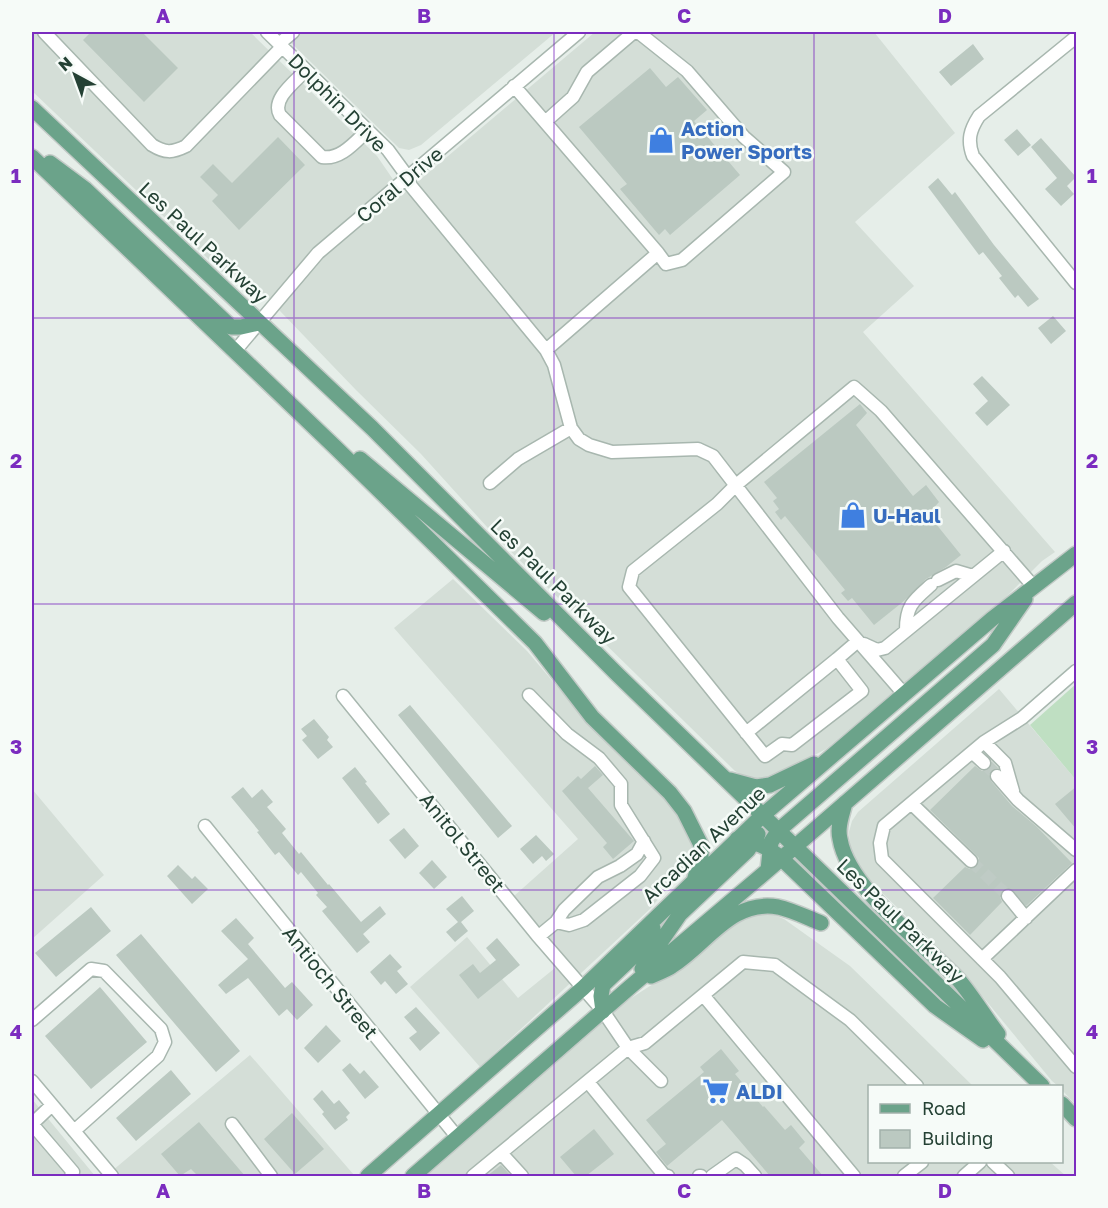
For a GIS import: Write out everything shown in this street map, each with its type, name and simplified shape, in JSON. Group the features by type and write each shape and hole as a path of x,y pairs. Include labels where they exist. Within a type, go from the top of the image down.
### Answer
{"main road":[{"name":"Les Paul Parkway","path":"32,108 372,428 618,675 728,780 763,815 766,840 795,846 1041,1085"},
{"path":"32,150 86,189 231,327 259,323"},
{"path":"32,157 335,447 535,643 592,717 670,793 684,811 701,845 701,857 694,881"},
{"path":"335,447 359,458 618,675"},
{"name":"Arcadian Avenue","path":"413,1176 768,870 763,815 992,619 1077,554"},
{"path":"630,987 680,914 748,850 766,840 993,645 1034,587"},
{"name":"Arcadian Avenue","path":"368,1176 583,988 737,839 766,840 795,846 1077,603"},
{"path":"728,780 756,787 770,785 833,755"},
{"path":"845,803 839,824 840,839 848,864 866,890 958,980 1023,1068"},
{"path":"766,840 935,1006 1023,1068"},
{"path":"630,987 673,966 734,915 746,909 762,906 779,908 822,923"},
{"path":"603,1011 601,996 603,985 640,950 665,909"},
{"path":"1063,1105 1077,1119"}],"street":[{"path":"44,32 152,145 169,152 186,146 293,32"},
{"name":"Dolphin Drive","path":"267,32 388,150 428,208 546,350 554,365 572,428"},
{"name":"Coral Drive","path":"235,351 318,253 579,32"},
{"path":"514,86 666,264 682,260 784,172 744,137 687,71 636,32 587,72 573,97 545,122"},
{"path":"1077,38 979,116 972,126 969,141 973,156 1077,283"},
{"path":"306,70 283,95 278,102 277,109 280,115 322,157 331,158 340,155 368,130"},
{"path":"546,350 658,253"},
{"path":"837,659 862,691 792,746 782,744 765,756 629,587 633,571 717,504 736,485 854,387 880,411 1034,587"},
{"path":"490,483 518,459 572,428 579,439 589,445 612,452 698,449 713,456 838,618 904,694"},
{"path":"858,641 877,650 885,648 1004,551"},
{"path":"906,630 906,614 913,601 934,582 956,571 976,573"},
{"path":"746,733 858,641"},
{"path":"1074,1058 1000,977 882,859 880,843 884,826 984,742 1022,718 1077,671"},
{"path":"529,695 567,734 599,758 621,784 621,805 654,858 640,876 584,920 569,925 556,922"},
{"name":"Anitol Street","path":"343,696 603,1011 628,1048 661,1081"},
{"path":"984,742 1005,764 1014,795"},
{"path":"972,752 984,763"},
{"path":"997,776 1014,795 1077,850"},
{"path":"912,804 971,861"},
{"name":"Antioch Street","path":"205,826 458,1138"},
{"path":"539,936 556,922 564,910 597,877 620,866 636,854 644,841"},
{"path":"982,959 1077,870"},
{"path":"1008,896 1026,918"},
{"path":"473,1176 628,1048 645,1043 743,962 775,965 850,1020 916,1085"},
{"path":"32,1020 91,969 104,971 161,1029 165,1042 158,1056 74,1131"},
{"path":"703,995 854,1176"},
{"path":"32,1081 112,1176"},
{"path":"588,1082 664,1176 668,1176"},
{"path":"52,1105 32,1124 73,1172 71,1176"},
{"path":"232,1124 271,1176"},
{"path":"501,1153 522,1176"},
{"path":"712,1176 736,1159 755,1176"},
{"path":"904,1176 920,1163"},
{"path":"964,1176 978,1163"},
{"path":"995,1163 1008,1176"}],"shaded area":[{"path":"32,32 250,32 377,156 403,194 595,32 874,32 955,133 855,222 914,286 863,332 1055,552 1042,561 1006,597 826,749 769,779 752,779 744,776 735,771 497,538 421,454 255,285 237,282 221,271 32,91"},
{"path":"280,32 556,32 421,145 409,150 399,148"},
{"path":"453,579 527,651 566,697 667,798 695,839 693,857 650,909 480,1067 410,987 467,937 518,998 555,968 565,958 514,896 578,839 394,628"},
{"path":"999,689 1076,780 1076,1105 1063,1091 1063,1085 1057,1085 1052,1081 960,969 866,877 850,850 849,832 858,812"},
{"path":"32,789 104,875 32,939"},
{"path":"770,913 784,919 850,966 972,1085 868,1085 868,1163 1051,1163 1066,1176 425,1176 625,1002 675,970 730,923 756,914"},
{"path":"250,1055 354,1175 106,1176"},
{"path":"32,1099 95,1176 32,1176"}],"green space":[{"path":"1076,684 1076,780 1030,725"}],"building":[{"path":"91,32 142,32 178,68 144,102 83,40"},
{"path":"973,44 984,59 951,86 939,72"},
{"path":"650,68 666,87 678,77 707,110 694,121 740,175 670,235 665,229 659,235 620,189 627,184 579,127"},
{"path":"1017,129 1031,145 1018,156 1004,140"},
{"path":"278,137 305,165 239,230 212,201 218,195 200,177 213,164 232,183"},
{"path":"1041,138 1076,177 1067,186 1074,194 1061,206 1045,189 1057,178 1031,147"},
{"path":"938,178 952,195 955,192 994,245 1039,299 1028,307 1018,295 1015,298 999,278 1002,276 983,252 979,255 928,187"},
{"path":"1053,316 1066,331 1051,344 1038,328"},
{"path":"982,376 1010,405 987,426 975,413 988,401 973,384"},
{"name":"U-Haul","path":"860,404 867,413 856,425 913,496 926,485 939,502 928,514 961,555 926,579 904,601 874,625 852,598 848,601 841,593 845,590 785,516 781,520 775,512 779,509 773,501 777,498 764,482"},
{"path":"410,705 512,826 498,838 398,715"},
{"path":"314,719 329,737 327,740 333,747 318,759 302,740 307,736 301,729"},
{"path":"992,762 998,768 992,769 989,773 991,781 1012,806 1037,827 1072,863 1026,906 1011,889 1003,889 1000,897 1002,902 970,935 933,898 965,867 970,869 976,867 979,858 930,810 975,766 986,771"},
{"path":"595,766 603,775 588,788 634,841 613,859 603,847 607,843 562,791 578,776 581,779"},
{"path":"355,767 390,814 378,824 342,778"},
{"path":"1077,786 1077,830 1055,804"},
{"path":"243,787 252,798 262,789 273,802 267,807 286,829 282,833 361,922 380,906 386,914 363,934 370,942 357,953 322,911 327,907 316,895 318,893 301,872 298,875 279,852 275,855 231,797"},
{"path":"404,828 419,846 405,859 389,840"},
{"path":"536,835 554,854 546,861 542,856 533,864 520,849"},
{"path":"432,860 447,877 434,889 419,873"},
{"path":"178,865 192,879 195,876 208,889 192,904 167,876"},
{"path":"462,896 474,911 461,922 468,931 455,942 446,932 458,922 446,909"},
{"path":"91,907 111,931 56,977 35,953"},
{"path":"236,918 254,938 248,944 285,988 292,982 313,1005 297,1020 287,1009 279,1016 248,978 226,994 218,985 248,959 221,931"},
{"path":"141,934 240,1051 216,1072 116,955"},
{"path":"497,938 520,965 478,999 459,975 473,964 480,973 496,960 486,948"},
{"path":"390,954 402,967 397,971 408,984 396,994 385,981 381,985 370,972"},
{"path":"100,987 147,1042 91,1089 45,1036"},
{"path":"416,1007 440,1033 420,1051 409,1038 417,1032 404,1017"},
{"path":"326,1025 341,1041 318,1063 304,1048"},
{"path":"721,1049 739,1071 735,1074 763,1107 785,1130 791,1125 805,1142 799,1148 823,1176 770,1176 722,1120 667,1166 656,1152 666,1144 646,1120 704,1072 700,1067"},
{"path":"350,1063 360,1074 364,1070 379,1087 365,1099 342,1070"},
{"path":"171,1070 191,1094 136,1141 116,1118"},
{"path":"322,1090 334,1104 339,1100 350,1113 346,1117 348,1120 335,1130 313,1099"},
{"path":"292,1113 324,1149 295,1174 264,1139"},
{"path":"199,1122 245,1176 198,1176 191,1169 180,1176 161,1154"},
{"path":"594,1129 614,1154 586,1176 576,1176 560,1157"},
{"path":"501,1165 511,1176 487,1176"}],"tunnel":[{"path":"984,763 997,776"},
{"path":"971,861 1008,896"}],"place":[{"name":"Action Power Sports","path":"661,140"},
{"name":"U-Haul","path":"853,515"},
{"name":"ALDI","path":"716,1091"}]}
